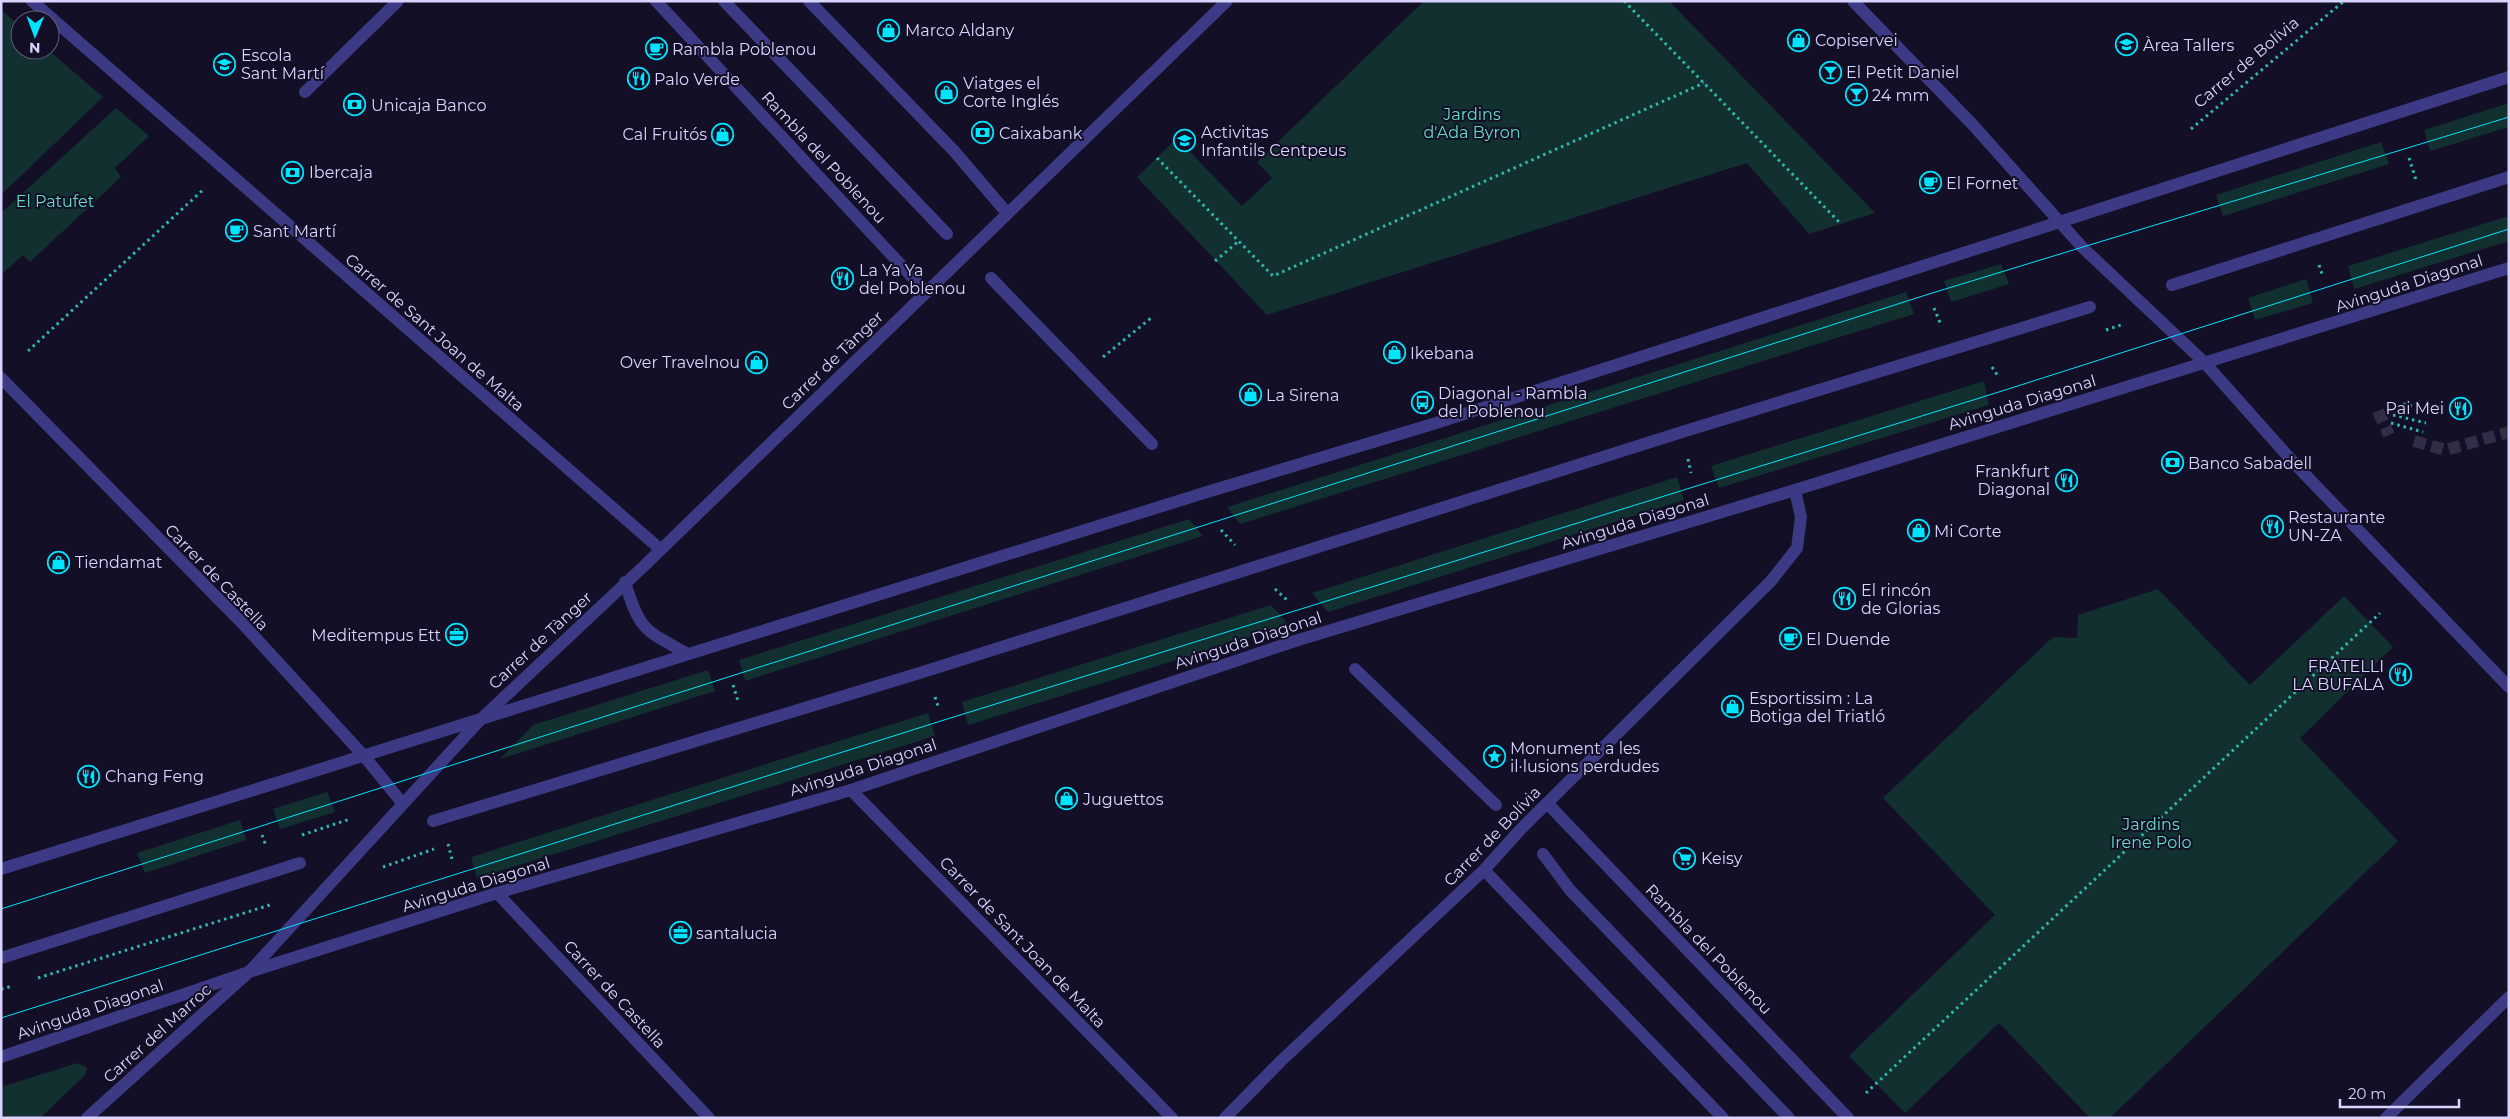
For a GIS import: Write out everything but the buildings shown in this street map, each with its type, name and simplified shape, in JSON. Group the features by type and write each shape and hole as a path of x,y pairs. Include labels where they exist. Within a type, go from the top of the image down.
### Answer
{"street":[{"name":"Carrer de Sant Joan de Malta","path":"32,1 660,549"},
{"path":"305,92 398,1"},
{"name":"Rambla del Poblenou","path":"656,1 926,292"},
{"name":"Rambla del Poblenou","path":"724,1 946,234"},
{"path":"809,1 954,151 1007,213"},
{"name":"Carrer de Tànger","path":"404,804 480,720 660,549 1227,1"},
{"path":"1853,1 1973,125 2082,247 2204,362 2294,463 2509,687"},
{"path":"1,869 1433,424 2509,77"},
{"path":"2172,285 2509,177"},
{"name":"Avinguda Diagonal","path":"1,1057 249,972 497,893 851,790 1295,641 1795,490 2509,268"},
{"path":"991,278 1152,444"},
{"path":"433,821 926,671 1738,415 2090,307"},
{"name":"Carrer de Castella","path":"1,378 242,623 364,756 404,804"},
{"name":"Carrer de Bolívia","path":"1225,1118 1281,1061 1484,870 1547,803 1771,580 1797,548 1801,517 1795,490"},
{"path":"625,582 633,610 645,630 688,654"},
{"path":"1355,669 1496,805"},
{"name":"Carrer de Sant Joan de Malta","path":"851,790 1172,1118"},
{"name":"Rambla del Poblenou","path":"1547,803 1848,1118"},
{"name":"Carrer del Marroc","path":"87,1118 249,972 404,804"},
{"path":"1543,854 1570,890 1789,1118"},
{"path":"1,958 300,863"},
{"path":"1484,870 1723,1118"},
{"name":"Carrer de Castella","path":"497,893 709,1118"},
{"path":"2386,1118 2509,997"}],"path":[{"path":"1624,1 1842,224"},
{"name":"Carrer de Bolívia","path":"2191,129 2344,1"},
{"path":"1157,158 1273,276 1704,83"},
{"path":"28,351 224,170"},
{"path":"1215,261 1239,241"},
{"path":"1085,375 1151,318"},
{"path":"2403,404 2420,408"},
{"path":"2393,415 2426,423"},
{"path":"2391,423 2423,432"},
{"path":"1866,1093 2380,614"},
{"path":"29,980 245,912"},
{"path":"1,989 20,983"}],"green space":[{"name":"Jardins d'Ada Byron","path":"1424,1 1669,1 1875,213 1809,234 1747,163 1267,315 1137,177 1177,138 1242,206 1272,178 1257,162"},
{"path":"1,10 10,18 10,60 60,60 103,97 1,195"},
{"path":"2509,103 2509,127 2430,151 2424,130"},
{"name":"El Patufet","path":"116,108 149,136 115,168 121,177 30,262 23,255 1,275 1,213"},
{"path":"2381,142 2389,164 2223,216 2216,195"},
{"path":"2509,216 2509,241 2354,289 2348,266"},
{"path":"2001,264 2009,284 1951,302 1944,281"},
{"path":"2306,279 2313,303 2255,320 2248,298"},
{"path":"1906,292 1914,314 1240,524 1227,507"},
{"path":"1984,381 1989,405 1719,488 1711,466"},
{"path":"1677,477 1684,500 1328,612 1312,593"},
{"path":"1189,519 1203,536 745,681 739,660"},
{"name":"Jardins Irene Polo","path":"2158,589 2250,685 2344,596 2393,647 2300,738 2398,841 2110,1118 2090,1118 1999,1023 1905,1113 1849,1056 1995,915 1883,798 2053,637 2077,638 2078,615"},
{"path":"1271,605 1289,625 968,725 962,702"},
{"path":"708,670 715,691 500,759 533,725"},
{"path":"928,713 935,736 477,878 471,857"},
{"path":"327,792 335,812 280,829 273,809"},
{"path":"240,820 246,840 145,873 137,853"},
{"path":"78,1063 87,1068 85,1075 40,1118 1,1118 1,1087"}],"tunnel":[{"path":"2378,411 2389,435"},
{"path":"2414,441 2446,450 2509,432"}],"tram line":[{"path":"1,909 1929,294 2509,117"},
{"path":"1,1018 944,720 2002,391 2509,229"}],"place":[{"name":"Marco Aldany","path":"889,30"},
{"name":"Copiservei","path":"1799,40"},
{"name":"Àrea Tallers","path":"2127,45"},
{"name":"Rambla Poblenou","path":"656,49"},
{"name":"Escola Sant Martí","path":"225,64"},
{"name":"El Petit Daniel","path":"1830,72"},
{"name":"Palo Verde","path":"638,79"},
{"name":"Viatges el Corte Inglés","path":"947,92"},
{"name":"24 mm","path":"1856,95"},
{"name":"Unicaja Banco","path":"355,105"},
{"name":"Caixabank","path":"983,133"},
{"name":"Cal Fruitós","path":"723,134"},
{"name":"Activitas Infantils Centpeus","path":"1185,141"},
{"name":"Ibercaja","path":"293,172"},
{"name":"El Fornet","path":"1930,183"},
{"name":"Sant Martí","path":"237,231"},
{"name":"La Ya Ya del Poblenou","path":"843,279"},
{"name":"Ikebana","path":"1394,353"},
{"name":"Over Travelnou","path":"756,362"},
{"name":"La Sirena","path":"1250,395"},
{"name":"Diagonal - Rambla del Poblenou","path":"1422,402"},
{"name":"Pai Mei","path":"2460,408"},
{"name":"Banco Sabadell","path":"2172,463"},
{"name":"Frankfurt Diagonal","path":"2066,480"},
{"name":"Restaurante UN-ZA","path":"2272,526"},
{"name":"Mi Corte","path":"1918,531"},
{"name":"Tiendamat","path":"59,562"},
{"name":"El rincón de Glorias","path":"1845,599"},
{"name":"Meditempus Ett","path":"457,635"},
{"name":"El Duende","path":"1790,639"},
{"name":"FRATELLI LA BUFALA","path":"2400,675"},
{"name":"Esportissim : La Botiga del Triatló","path":"1733,707"},
{"name":"Monument a les il·lusions perdudes","path":"1494,757"},
{"name":"Chang Feng","path":"89,776"},
{"name":"Juguettos","path":"1067,799"},
{"name":"Keisy","path":"1685,858"},
{"name":"santalucia","path":"680,933"}]}
